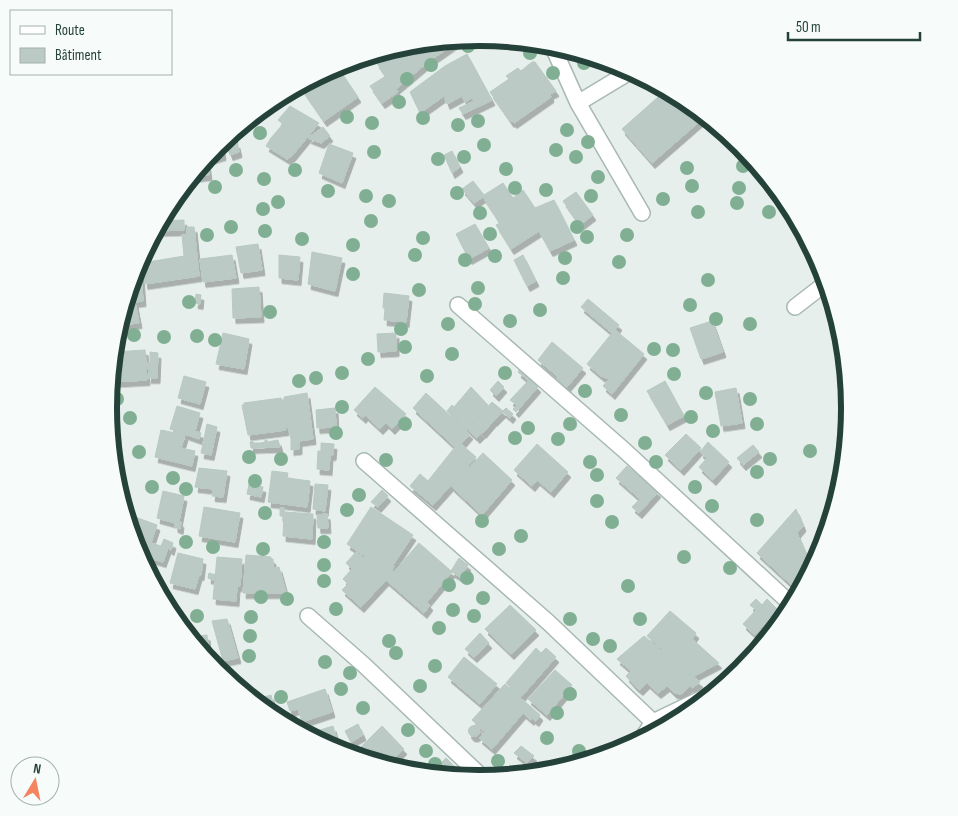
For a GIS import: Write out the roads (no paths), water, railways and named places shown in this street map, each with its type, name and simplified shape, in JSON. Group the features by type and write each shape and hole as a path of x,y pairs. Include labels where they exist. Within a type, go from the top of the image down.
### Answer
{"street":[{"path":"556,55 578,103 642,213"},
{"path":"578,103 622,76"},
{"path":"795,306 820,287"},
{"path":"458,305 624,450 786,599"},
{"path":"364,461 548,622 653,722"},
{"path":"308,616 364,665 474,770"},
{"path":"650,726 653,722 680,709"}]}
